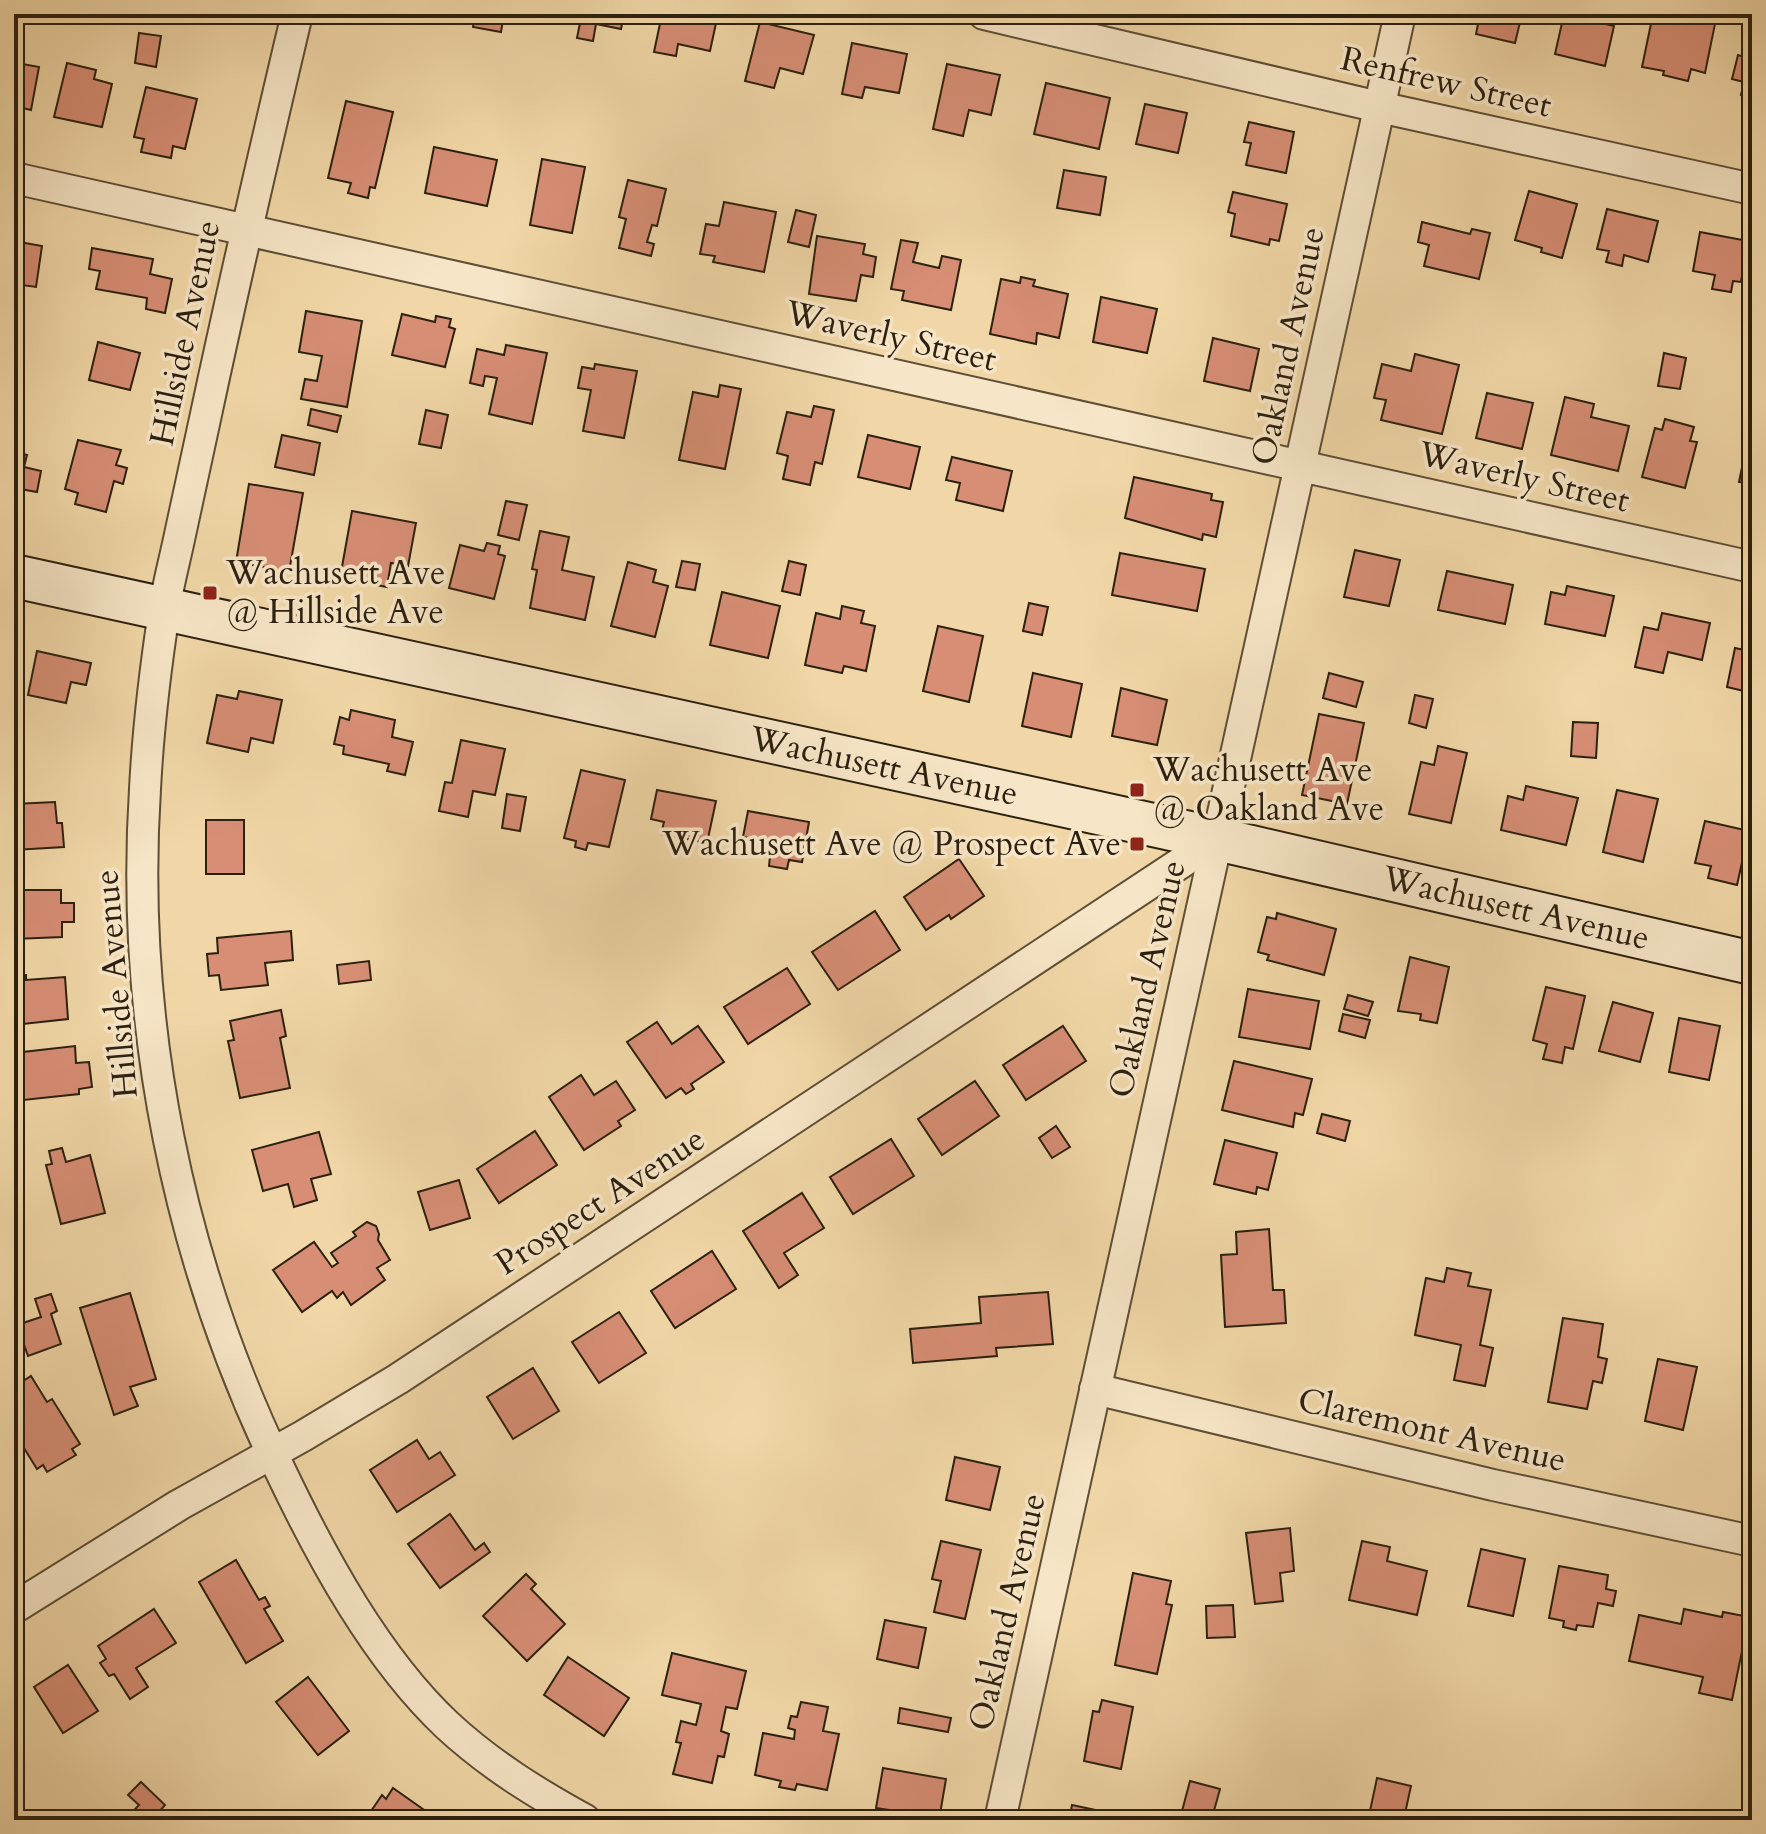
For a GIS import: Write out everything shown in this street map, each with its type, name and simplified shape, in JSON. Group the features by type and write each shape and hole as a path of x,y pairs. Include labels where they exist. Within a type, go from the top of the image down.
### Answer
{"street":[{"name":"Hillside Avenue","path":"297,14 246,230 164,609 150,718 144,792 144,949 161,1098 198,1260 240,1378 271,1453 307,1524 354,1605 415,1691 446,1724 513,1777 585,1820"},
{"name":"Renfrew Street","path":"984,14 1379,107 1752,189"},
{"name":"Oakland Avenue","path":"1000,1820 1400,14"},
{"name":"Waverly Street","path":"14,178 1752,567"},
{"name":"Wachusett Avenue","path":"14,576 1217,839 1752,963"},
{"name":"Prospect Avenue","path":"14,1608 188,1499 398,1379 1217,839"},
{"name":"Claremont Avenue","path":"1095,1389 1493,1485 1752,1541"}],"building":[{"path":"475,14 504,14 501,32 473,27"},
{"path":"574,14 624,14 621,29 596,24 593,41 577,38 580,23 573,22"},
{"path":"662,14 718,14 710,51 678,44 676,56 654,52"},
{"path":"1480,14 1522,14 1515,43 1476,34"},
{"path":"1564,14 1591,14 1589,20 1614,26 1605,66 1555,54"},
{"path":"1653,14 1717,14 1705,73 1691,69 1688,81 1663,75 1664,71 1642,67"},
{"path":"760,22 814,35 803,74 780,68 774,88 745,81"},
{"path":"139,33 161,36 156,67 135,63"},
{"path":"1752,38 1752,97 1741,95 1744,82 1732,79 1738,55 1747,58"},
{"path":"852,43 907,54 899,93 865,87 862,98 842,94"},
{"path":"14,52 19,53 17,63 39,67 31,110 14,106"},
{"path":"67,63 96,70 94,79 112,84 102,127 54,117"},
{"path":"947,64 1000,75 991,115 969,110 963,136 933,129"},
{"path":"1046,83 1110,98 1099,149 1034,134"},
{"path":"146,87 197,99 185,149 173,146 171,158 141,152 144,139 134,137"},
{"path":"346,101 393,112 375,188 370,187 368,198 348,193 351,183 328,178"},
{"path":"1145,104 1187,113 1178,153 1136,144"},
{"path":"1249,122 1294,132 1286,173 1246,165 1251,143 1244,142"},
{"path":"434,147 497,160 487,206 425,193"},
{"path":"542,159 585,167 572,233 530,225"},
{"path":"1064,170 1106,177 1100,215 1057,208"},
{"path":"628,180 666,189 657,226 652,225 647,242 654,244 651,256 619,248 626,219 619,217"},
{"path":"1529,191 1577,204 1562,258 1515,240"},
{"path":"1233,192 1287,204 1279,241 1270,239 1269,245 1231,236 1235,214 1228,212"},
{"path":"724,202 776,212 764,272 713,262 715,256 700,254 706,224 719,226"},
{"path":"1607,209 1658,221 1648,262 1624,255 1622,266 1606,262 1609,251 1597,249"},
{"path":"796,210 816,215 809,247 788,242"},
{"path":"1422,222 1470,234 1472,229 1490,233 1479,279 1424,266 1429,245 1418,242"},
{"path":"1700,232 1748,241 1741,282 1733,281 1731,292 1712,289 1715,275 1693,271"},
{"path":"817,236 865,244 863,254 876,257 873,277 861,275 856,301 809,294"},
{"path":"901,240 918,243 913,262 939,268 942,256 961,260 951,310 902,300 904,291 891,289"},
{"path":"14,241 42,246 36,287 14,284"},
{"path":"92,248 153,259 150,274 172,279 165,313 146,309 147,298 96,289 100,271 89,269"},
{"path":"1021,277 1035,280 1033,286 1068,294 1059,338 1037,333 1036,344 990,334 1001,279 1020,283"},
{"path":"1101,297 1157,309 1147,353 1093,342"},
{"path":"306,311 362,321 347,407 301,399 305,379 317,381 322,356 299,352"},
{"path":"402,314 435,322 436,316 451,319 449,327 455,329 445,367 392,355"},
{"path":"1213,338 1259,349 1250,391 1204,381"},
{"path":"98,342 140,353 130,390 89,380"},
{"path":"506,345 547,353 532,424 489,414 497,378 485,376 483,386 470,383 477,349 504,355"},
{"path":"1664,353 1686,358 1680,389 1658,386"},
{"path":"1415,354 1459,365 1442,434 1381,420 1386,400 1374,398 1382,364 1411,371"},
{"path":"595,364 637,371 624,438 583,431 591,390 578,388 582,367 594,369"},
{"path":"720,385 741,389 725,469 679,460 693,392 718,397"},
{"path":"1487,393 1533,403 1522,449 1476,438"},
{"path":"1565,397 1594,404 1591,417 1629,426 1618,471 1551,455"},
{"path":"814,406 834,410 822,464 815,462 810,485 783,479 788,456 777,453 787,412 811,417"},
{"path":"311,409 341,416 337,432 308,425"},
{"path":"426,410 448,415 441,448 419,444"},
{"path":"1665,419 1694,427 1690,441 1697,442 1685,488 1642,477 1655,428 1662,430"},
{"path":"1752,424 1752,484 1739,482"},
{"path":"282,435 320,443 314,475 275,467"},
{"path":"868,435 920,447 910,489 858,477"},
{"path":"78,440 121,450 116,465 127,468 123,484 114,481 106,512 75,504 78,493 65,489"},
{"path":"14,452 27,455 24,467 41,471 37,492 20,489 19,495 14,494"},
{"path":"952,457 1012,471 1003,511 956,500 960,483 946,480"},
{"path":"1134,477 1212,494 1211,500 1223,502 1216,537 1203,534 1202,540 1125,518"},
{"path":"249,484 303,493 289,572 236,562"},
{"path":"506,501 527,505 519,540 498,535"},
{"path":"352,511 416,523 408,566 391,563 387,587 340,578"},
{"path":"540,531 569,537 562,570 594,577 585,620 530,608 537,570 532,569"},
{"path":"487,543 500,546 498,554 505,556 494,599 449,588 460,545 484,551"},
{"path":"1355,550 1400,560 1389,606 1344,597"},
{"path":"1120,553 1205,569 1197,611 1112,595"},
{"path":"682,561 700,564 695,590 676,587"},
{"path":"789,561 806,565 800,595 782,591"},
{"path":"628,562 656,570 653,582 668,586 655,637 611,626"},
{"path":"1447,571 1513,585 1505,624 1438,610"},
{"path":"1567,586 1614,596 1605,636 1545,624 1551,592 1565,595"},
{"path":"722,592 780,606 768,658 710,645"},
{"path":"1029,603 1048,607 1042,635 1023,631"},
{"path":"842,606 864,611 861,623 875,626 866,671 844,666 842,673 805,665 816,613 840,619"},
{"path":"1662,613 1710,623 1702,660 1668,652 1663,673 1635,667 1644,627 1658,630"},
{"path":"938,626 983,636 969,702 923,691"},
{"path":"1752,637 1752,693 1727,687 1735,648 1749,651"},
{"path":"37,651 91,663 86,685 71,682 66,703 28,695"},
{"path":"1033,673 1082,684 1071,737 1022,726"},
{"path":"1329,673 1363,682 1356,707 1323,698"},
{"path":"1121,688 1167,700 1157,745 1112,736"},
{"path":"239,691 282,700 273,743 251,738 248,752 207,743 217,695 237,699"},
{"path":"1415,695 1433,699 1426,728 1409,723"},
{"path":"351,710 395,720 392,737 413,742 405,775 387,771 389,764 343,754 344,746 334,744 340,717 349,720"},
{"path":"1319,714 1364,723 1347,804 1302,795"},
{"path":"1573,722 1598,723 1596,758 1571,756"},
{"path":"461,740 505,749 495,795 473,791 468,817 439,811 445,782 452,783"},
{"path":"1438,746 1467,753 1451,823 1409,814 1421,762 1434,765"},
{"path":"581,770 625,780 609,847 588,843 586,850 575,847 576,841 564,838"},
{"path":"1526,786 1578,798 1566,845 1501,830 1508,796 1523,800"},
{"path":"657,790 716,801 707,843 661,834 664,822 651,819"},
{"path":"1617,790 1658,799 1643,862 1603,852"},
{"path":"507,794 526,797 520,831 502,828"},
{"path":"55,802 57,823 62,823 64,847 14,850 14,804"},
{"path":"748,811 809,822 802,862 789,860 787,869 769,866 770,856 755,853 757,839 743,837"},
{"path":"206,820 244,820 244,874 206,874"},
{"path":"1705,821 1749,831 1737,885 1708,878 1711,866 1695,863"},
{"path":"959,859 984,896 951,919 949,915 926,930 904,897"},
{"path":"14,890 61,890 61,903 74,903 74,922 62,922 62,937 14,939"},
{"path":"875,911 900,950 838,990 812,952"},
{"path":"1277,913 1336,929 1324,975 1267,960 1269,955 1258,952 1267,917 1276,919"},
{"path":"291,931 293,960 265,963 268,985 221,990 219,975 209,976 207,954 218,953 217,938"},
{"path":"1410,957 1449,967 1437,1023 1420,1020 1421,1014 1398,1011"},
{"path":"369,961 371,980 339,984 337,965"},
{"path":"787,968 810,1004 748,1044 724,1007"},
{"path":"26,975 26,980 65,977 68,1019 14,1025 14,976"},
{"path":"1546,987 1585,996 1573,1049 1565,1047 1562,1063 1543,1059 1547,1044 1533,1040"},
{"path":"1248,989 1319,1001 1310,1049 1239,1037"},
{"path":"1348,995 1373,1002 1368,1016 1344,1009"},
{"path":"1613,1002 1653,1013 1640,1062 1599,1051"},
{"path":"281,1010 286,1036 280,1038 290,1088 240,1098 228,1041 234,1040 230,1021"},
{"path":"1343,1014 1370,1020 1365,1038 1339,1031"},
{"path":"1679,1018 1720,1026 1709,1080 1669,1072"},
{"path":"657,1022 672,1044 698,1026 724,1062 691,1084 694,1089 686,1094 681,1088 666,1098 627,1042"},
{"path":"1063,1026 1086,1061 1026,1100 1003,1065"},
{"path":"75,1046 76,1063 89,1062 92,1087 79,1089 79,1094 14,1101 14,1053"},
{"path":"1234,1061 1312,1079 1303,1115 1295,1113 1293,1127 1222,1110"},
{"path":"581,1075 594,1095 616,1081 635,1110 618,1121 621,1126 584,1150 549,1097"},
{"path":"975,1081 999,1116 942,1155 918,1119"},
{"path":"1322,1114 1350,1121 1345,1141 1317,1133"},
{"path":"1056,1126 1070,1147 1052,1158 1039,1138"},
{"path":"535,1131 557,1165 499,1203 477,1169"},
{"path":"319,1132 331,1174 311,1179 317,1200 294,1207 288,1184 263,1191 252,1150"},
{"path":"891,1139 914,1176 853,1214 830,1177"},
{"path":"1225,1140 1277,1153 1268,1190 1257,1187 1256,1194 1214,1184"},
{"path":"62,1148 66,1162 90,1155 105,1213 61,1224 46,1165 52,1164 49,1151"},
{"path":"459,1180 470,1218 430,1230 418,1192"},
{"path":"802,1193 824,1228 784,1253 798,1275 779,1288 743,1231"},
{"path":"367,1222 376,1226 378,1240 390,1260 377,1268 385,1280 351,1305 343,1292 337,1298 332,1291 302,1312 273,1270 314,1242 332,1267 338,1263 331,1253 356,1236 353,1232"},
{"path":"1269,1229 1273,1290 1284,1290 1286,1323 1225,1327 1221,1255 1237,1254 1236,1232"},
{"path":"712,1251 736,1289 675,1328 651,1291"},
{"path":"1447,1268 1471,1273 1468,1286 1491,1290 1480,1345 1493,1348 1485,1386 1454,1380 1461,1345 1415,1335 1426,1278 1444,1282"},
{"path":"1048,1292 1053,1344 996,1348 997,1356 913,1363 910,1329 981,1323 979,1297"},
{"path":"130,1293 156,1379 130,1387 138,1406 114,1415 80,1308"},
{"path":"51,1294 57,1311 51,1314 61,1344 28,1356 17,1325 41,1317 35,1299"},
{"path":"619,1312 646,1353 599,1383 572,1342"},
{"path":"1563,1318 1603,1324 1598,1357 1607,1359 1602,1383 1593,1381 1587,1409 1548,1402"},
{"path":"1658,1359 1697,1367 1683,1430 1645,1421"},
{"path":"533,1368 559,1411 513,1439 487,1397"},
{"path":"31,1376 47,1402 52,1399 80,1444 72,1449 76,1455 47,1472 43,1465 37,1469 14,1432 14,1387"},
{"path":"417,1440 429,1459 440,1452 455,1475 397,1512 370,1470"},
{"path":"955,1457 1000,1467 990,1510 946,1500"},
{"path":"450,1514 475,1550 484,1543 490,1552 440,1588 408,1544"},
{"path":"1290,1528 1294,1571 1280,1573 1283,1601 1255,1604 1246,1533"},
{"path":"941,1541 981,1550 965,1619 934,1612 941,1581 932,1579"},
{"path":"1362,1541 1390,1547 1387,1561 1427,1571 1417,1615 1349,1600"},
{"path":"1481,1549 1525,1559 1513,1616 1468,1606"},
{"path":"236,1560 259,1600 265,1597 270,1606 264,1609 283,1641 246,1663 199,1582"},
{"path":"1559,1566 1608,1575 1606,1589 1616,1591 1613,1606 1598,1603 1593,1627 1577,1625 1576,1630 1563,1627 1564,1621 1549,1618"},
{"path":"1133,1573 1171,1581 1166,1604 1172,1605 1157,1674 1115,1665"},
{"path":"526,1574 536,1584 531,1589 565,1624 527,1661 483,1616"},
{"path":"1233,1605 1235,1637 1207,1638 1206,1606"},
{"path":"154,1609 176,1643 136,1668 148,1687 130,1699 114,1674 109,1676 100,1663 106,1659 98,1646"},
{"path":"1684,1609 1722,1617 1723,1612 1749,1617 1732,1700 1699,1693 1703,1677 1629,1661 1639,1615 1681,1624"},
{"path":"885,1620 926,1628 918,1668 877,1659"},
{"path":"672,1653 746,1671 737,1709 726,1707 721,1731 729,1734 724,1757 718,1756 712,1783 673,1774 681,1743 676,1742 681,1721 696,1725 701,1704 662,1695"},
{"path":"568,1657 629,1698 604,1736 544,1695"},
{"path":"68,1665 98,1711 63,1733 34,1687"},
{"path":"308,1677 349,1731 318,1755 276,1702"},
{"path":"1102,1700 1133,1707 1121,1769 1084,1761 1093,1711 1099,1712"},
{"path":"801,1702 828,1707 823,1731 839,1734 827,1790 797,1784 795,1790 779,1787 781,1781 755,1775 763,1733 794,1739 795,1730 788,1728 791,1716 797,1717"},
{"path":"900,1708 951,1718 948,1732 898,1723"},
{"path":"883,1768 946,1779 939,1820 889,1819 890,1810 876,1808"},
{"path":"1377,1778 1411,1786 1404,1818 1370,1811"},
{"path":"1190,1781 1220,1789 1212,1818 1182,1811"},
{"path":"141,1782 165,1805 152,1820 125,1820 139,1805 128,1795"},
{"path":"393,1788 437,1819 365,1820 382,1795 386,1799"},
{"path":"1072,1805 1124,1816 1123,1820 1069,1820"}],"place":[{"name":"Wachusett Ave @ Hillside Ave","path":"210,593"},
{"name":"Wachusett Ave @ Oakland Ave","path":"1137,790"},
{"name":"Wachusett Ave @ Prospect Ave","path":"1137,844"}]}
